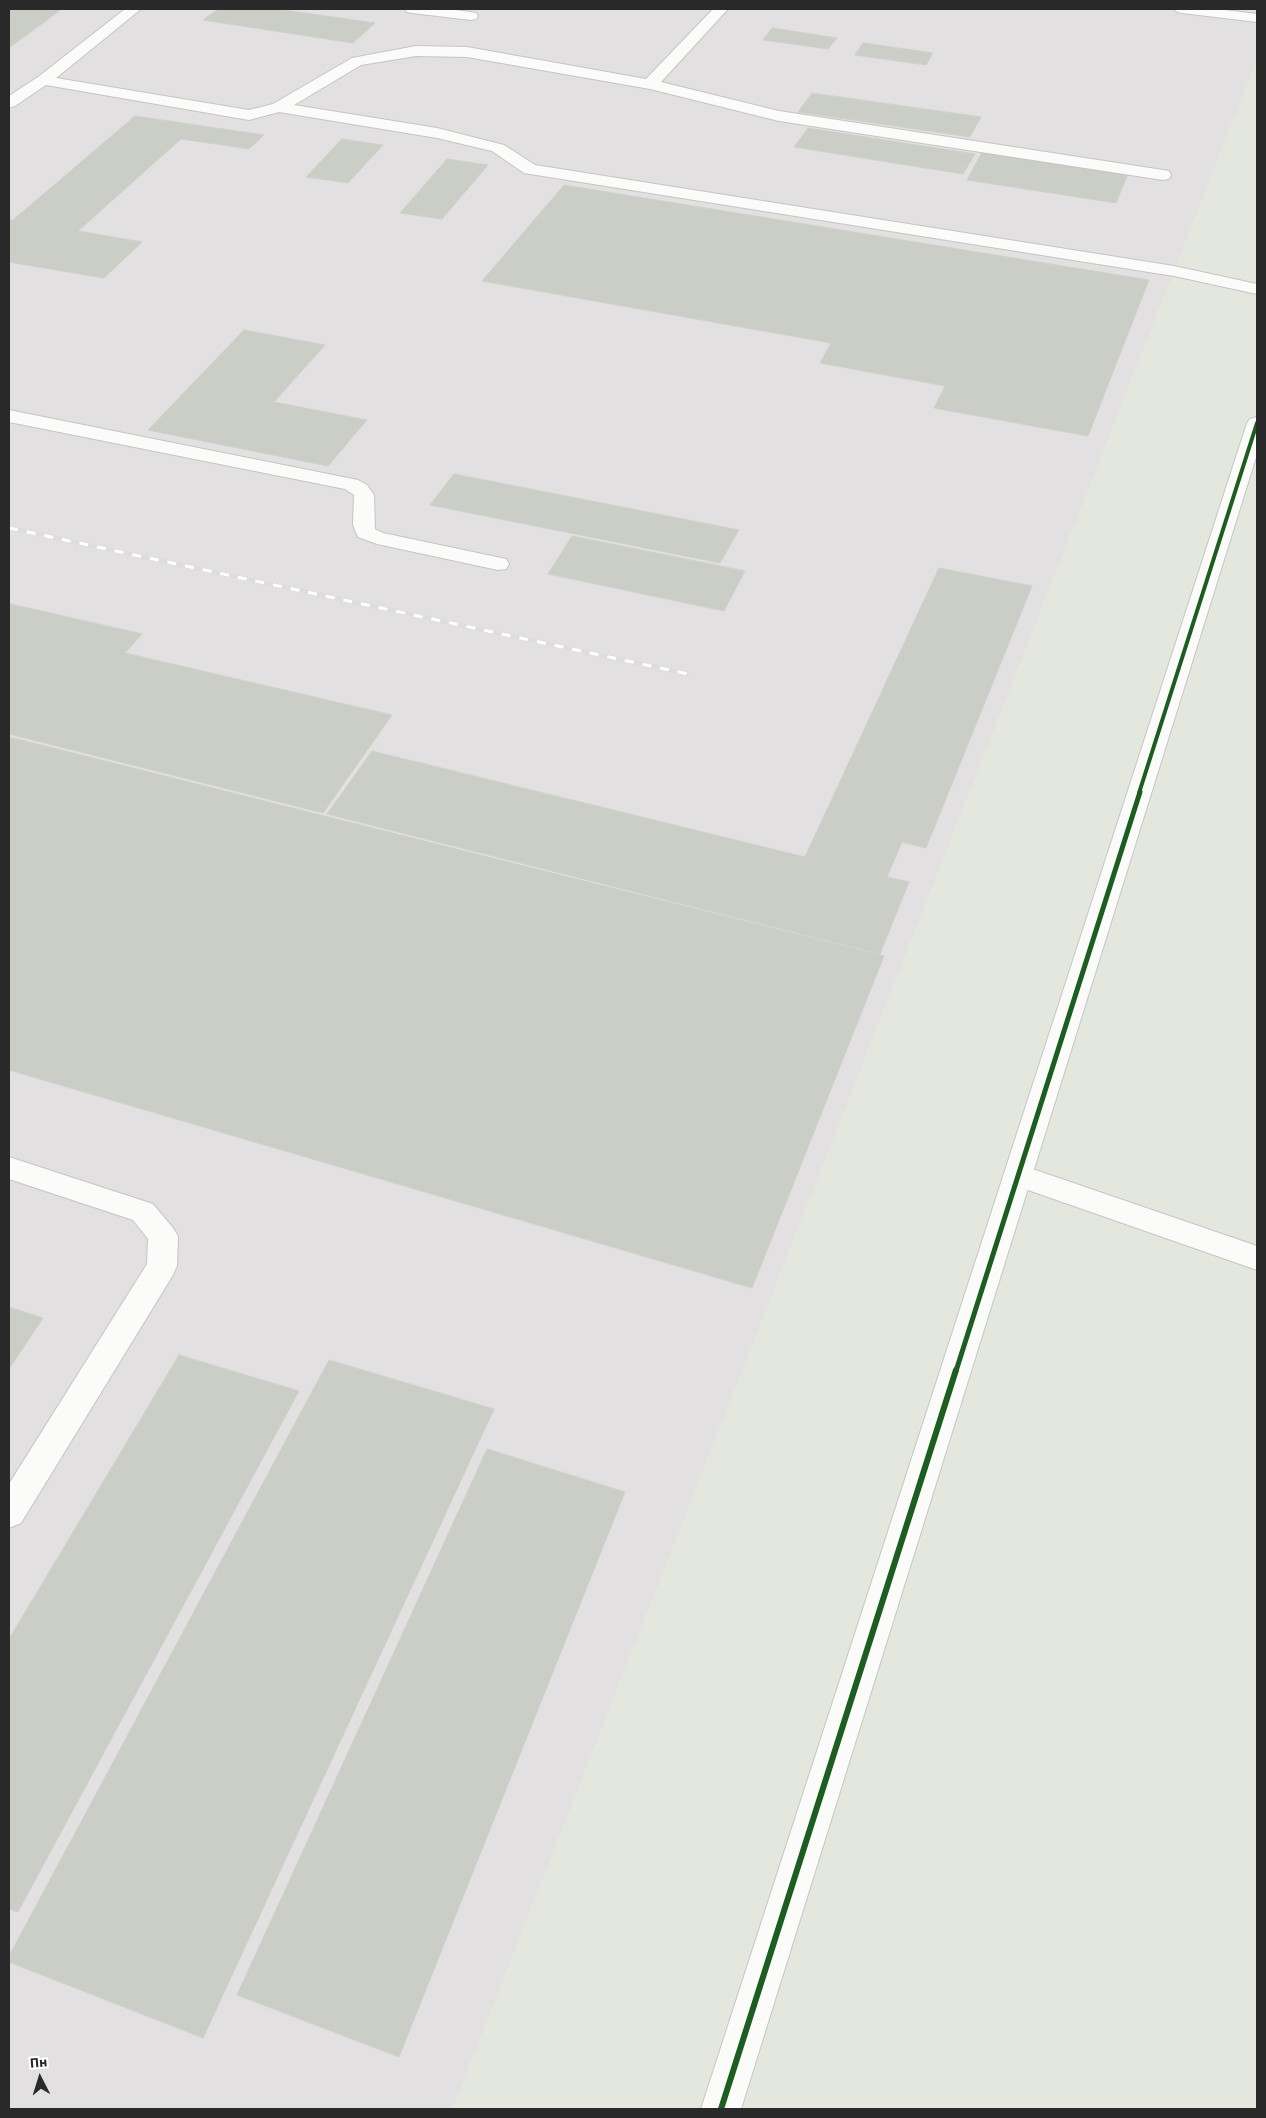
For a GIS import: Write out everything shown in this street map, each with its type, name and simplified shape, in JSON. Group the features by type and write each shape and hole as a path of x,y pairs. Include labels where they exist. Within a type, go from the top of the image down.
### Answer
{"street":[{"path":"9,103 43,80 134,9"},
{"path":"412,9 474,13"},
{"path":"650,84 721,9"},
{"path":"1182,9 1250,17"},
{"path":"1230,9 1250,17"},
{"path":"439,51 474,13"},
{"path":"43,80 249,115 279,107 357,61 416,51 467,52 650,84 779,116 1163,175"},
{"path":"279,107 437,133 498,148 530,169 1174,270 1257,289"},
{"path":"9,416 351,484 360,489 364,495 363,525 365,533 377,538 498,564"},
{"path":"721,2109 1257,423"},
{"path":"9,1168 143,1212 163,1236 162,1266 9,1514"},
{"path":"1018,1175 1257,1258"}],"shaded area":[{"path":"9,9 1257,9 1257,59 452,2109 9,2109"}],"building":[{"path":"9,9 62,9 9,48"},
{"path":"218,9 277,9 375,23 353,43 203,20"},
{"path":"772,28 837,38 828,49 763,40"},
{"path":"863,43 933,53 926,65 855,55"},
{"path":"812,93 981,117 970,137 798,112"},
{"path":"135,116 264,135 249,149 181,139 78,231 142,242 104,278 9,262 9,220 13,220"},
{"path":"808,128 975,154 963,174 794,147"},
{"path":"342,139 383,145 348,183 306,177"},
{"path":"982,152 1128,174 1116,203 967,180"},
{"path":"447,159 488,165 442,219 400,213"},
{"path":"564,185 1149,280 1088,436 934,408 945,386 820,363 831,343 482,281"},
{"path":"244,330 325,345 274,402 367,420 328,466 148,430"},
{"path":"454,474 739,530 720,563 430,505"},
{"path":"572,536 745,571 724,611 548,574"},
{"path":"939,568 1032,586 926,848 902,842 887,877 909,882 880,954 327,814 372,751 805,857"},
{"path":"11,604 142,634 125,653 392,715 323,813 9,734 9,606"},
{"path":"9,737 884,956 752,1288 9,1070"},
{"path":"9,1307 43,1318 9,1369"},
{"path":"179,1355 299,1391 18,1912 9,1909 9,1639"},
{"path":"329,1360 494,1409 203,2038 9,1962 9,1956"},
{"path":"487,1449 625,1492 399,2057 237,1995"}],"railway":[{"path":"9,528 688,674"}],"cycle path":[{"path":"721,2109 1257,423"}]}
